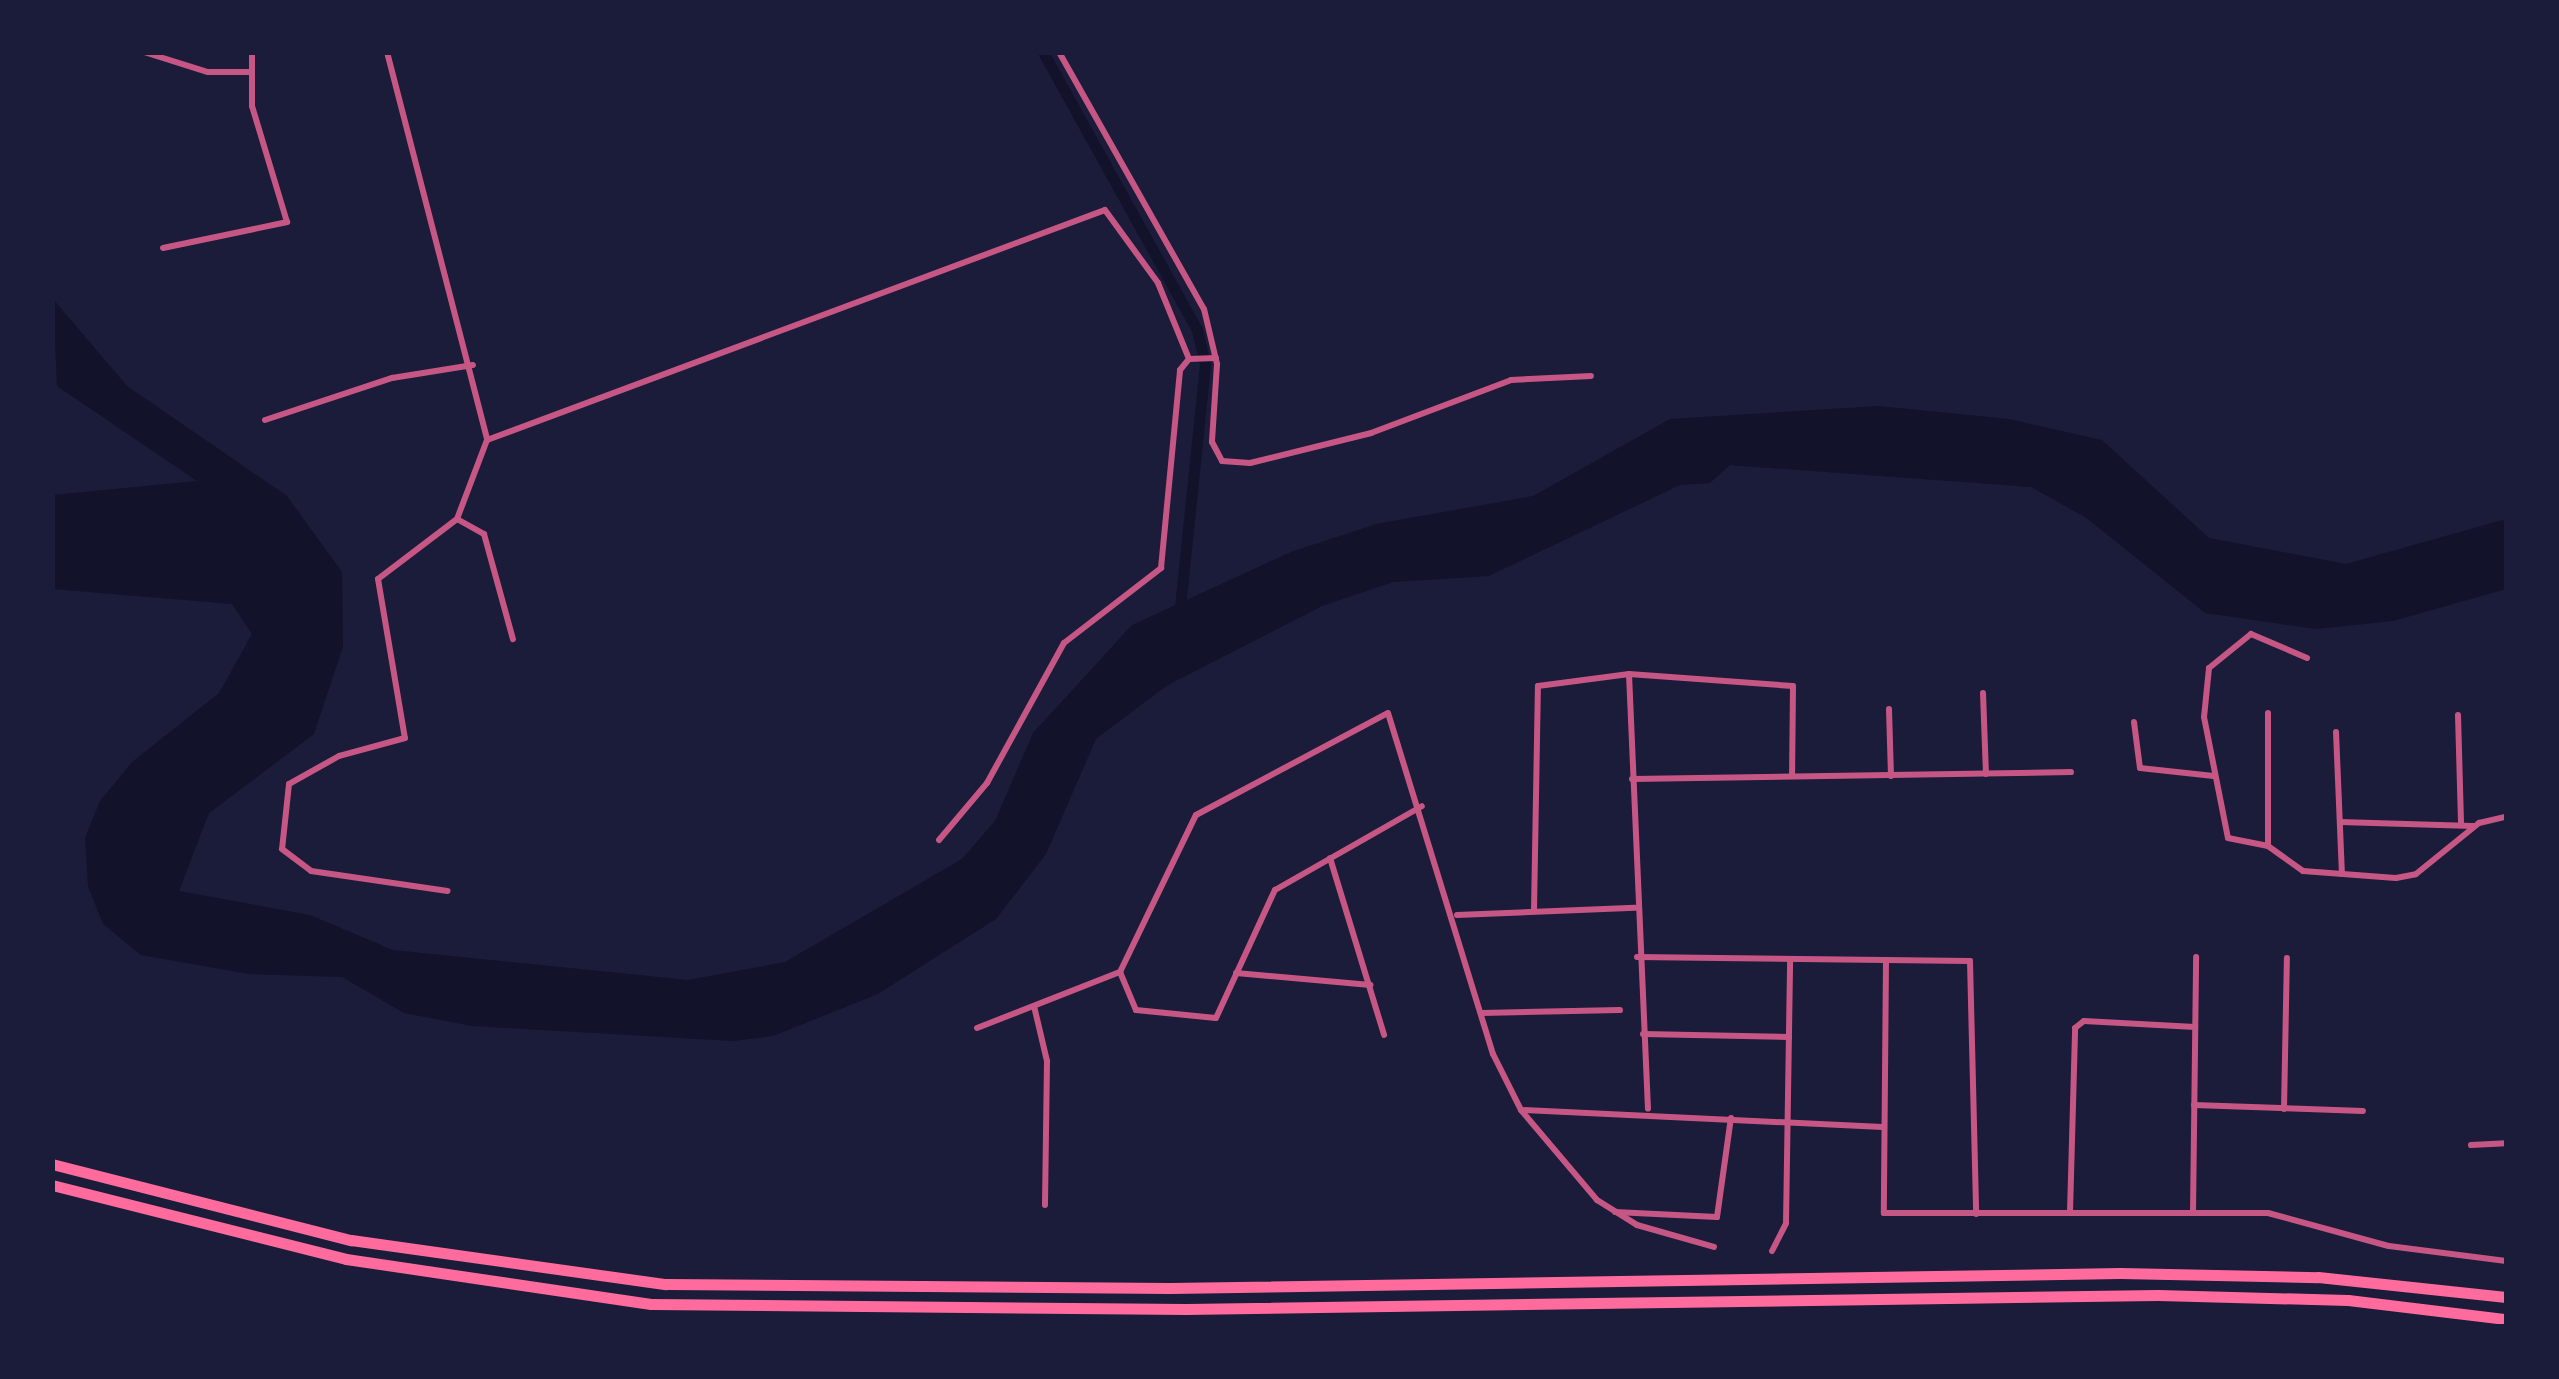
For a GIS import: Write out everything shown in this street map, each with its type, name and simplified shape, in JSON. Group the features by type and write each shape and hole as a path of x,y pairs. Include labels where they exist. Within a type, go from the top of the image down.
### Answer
{"highway":[{"path":"52,1164 367,1243 666,1284 1170,1288 2120,1273 2334,1278 2506,1297"},
{"path":"52,1185 346,1259 651,1304 976,1310 2158,1295 2348,1300 2506,1318"}],"street":[{"path":"144,52 208,72 250,72"},
{"path":"163,248 287,222 250,72 252,52"},
{"path":"387,52 472,365 488,440 457,519 378,579 405,738 338,756 289,784 282,849 326,875 448,891"},
{"path":"1059,52 1195,291 1216,358 1212,442 1230,463 1371,433 1511,380 1591,376"},
{"path":"488,440 1105,210 1153,274 1190,359"},
{"path":"1190,359 1216,358"},
{"path":"940,840 987,783 1064,643 1162,568 1179,378 1190,359"},
{"path":"266,420 392,378 472,365"},
{"path":"457,519 488,542 513,639"},
{"path":"2307,658 2252,634 2215,658 2203,703 2225,835 2268,846 2291,866 2342,874 2411,876 2474,826 2506,816"},
{"path":"1629,674 1637,957 1648,1109"},
{"path":"1534,911 1531,701 1543,684 1629,674 1793,686 1792,776"},
{"path":"1984,693 1986,774"},
{"path":"1889,709 1891,776"},
{"path":"2268,712 2268,846"},
{"path":"977,1028 1120,972 1196,815 1381,713 1393,719 1456,916 1482,1013 1521,1110 1614,1212 1714,1247"},
{"path":"2458,716 2462,824"},
{"path":"2134,722 2140,768 2214,776"},
{"path":"2336,732 2342,874"},
{"path":"1632,780 2071,772"},
{"path":"1120,972 1136,1010 1216,1018 1275,890 1422,806"},
{"path":"2340,822 2474,826"},
{"path":"1330,858 1384,1034"},
{"path":"1456,916 1635,908"},
{"path":"1637,957 1970,961 1976,1214"},
{"path":"2193,1212 2196,957"},
{"path":"2284,1108 2287,958"},
{"path":"1772,1251 1786,1223 1790,960"},
{"path":"1886,960 1882,1207 1976,1214 2193,1212 2296,1216 2389,1246 2506,1260"},
{"path":"1236,972 1370,984"},
{"path":"1034,1006 1048,1072 1045,1204"},
{"path":"1482,1013 1620,1010"},
{"path":"2070,1212 2074,1032 2084,1020 2194,1027"},
{"path":"1643,1034 1789,1038"},
{"path":"2194,1105 2363,1111"},
{"path":"1521,1110 1648,1109 1788,1126 1882,1127"},
{"path":"1614,1212 1718,1216 1732,1118"},
{"path":"2471,1145 2506,1142"}],"shaded area":[{"path":"53,299 127,386 287,496 342,572 343,647 314,734 209,813 179,891 310,915 393,950 688,980 785,962 962,859 995,821 1033,733 1132,625 1291,552 1376,524 1533,496 1670,419 1878,406 2009,419 2102,440 2209,538 2346,564 2506,519 2506,589 2393,621 2316,629 2205,613 2085,517 2031,487 1730,465 1710,483 1680,485 1489,576 1393,582 1322,606 1166,686 1096,739 1046,854 996,919 878,994 773,1036 733,1041 472,1026 404,1013 342,977 249,974 141,955 103,924 88,886 85,838 100,801 132,762 219,693 252,634 232,604 53,589 53,495 197,481 57,386"}],"waterway":[{"path":"1043,52 1197,330 1205,365 1179,616"}]}
